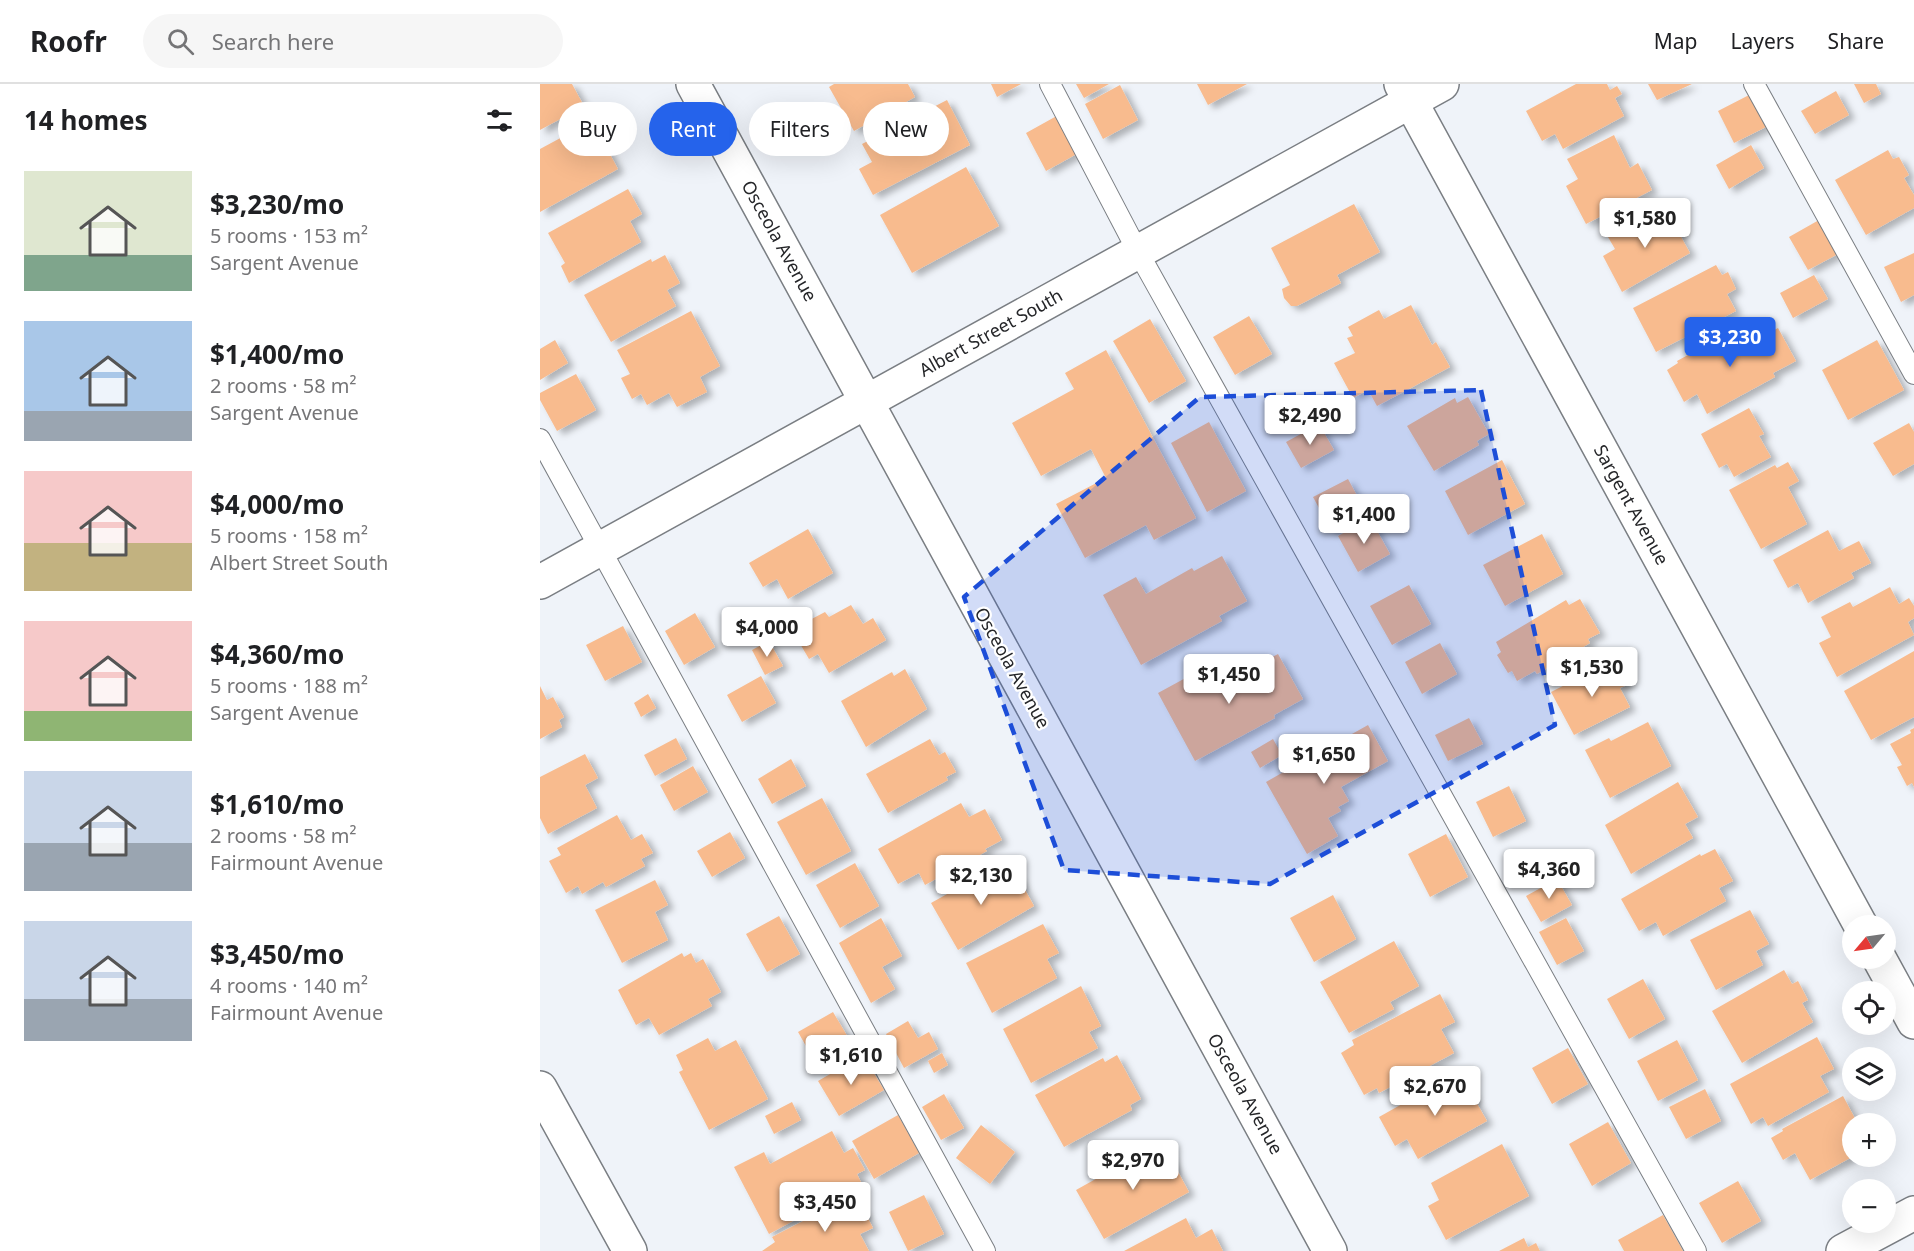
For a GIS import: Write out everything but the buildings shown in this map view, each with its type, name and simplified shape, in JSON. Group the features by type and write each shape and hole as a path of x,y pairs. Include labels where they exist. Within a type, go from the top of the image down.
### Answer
{"street":[{"name":"Osceola Avenue","path":"693,84 1330,1251"},
{"name":"Albert Street South","path":"540,582 1138,252 1406,93 1442,84"},
{"name":"Sargent Avenue","path":"1406,93 1855,915"},
{"path":"1885,969 1914,1022"},
{"path":"540,1088 630,1251"},
{"path":"1843,1251 1914,1212"}],"lane":[{"path":"1050,84 1138,252 1696,1251"},
{"path":"1754,84 1914,374"},
{"path":"540,439 985,1251"}],"highlighted area":[{"path":"1481,390 1555,725 1270,884 1064,870 964,597 1200,397"}]}
